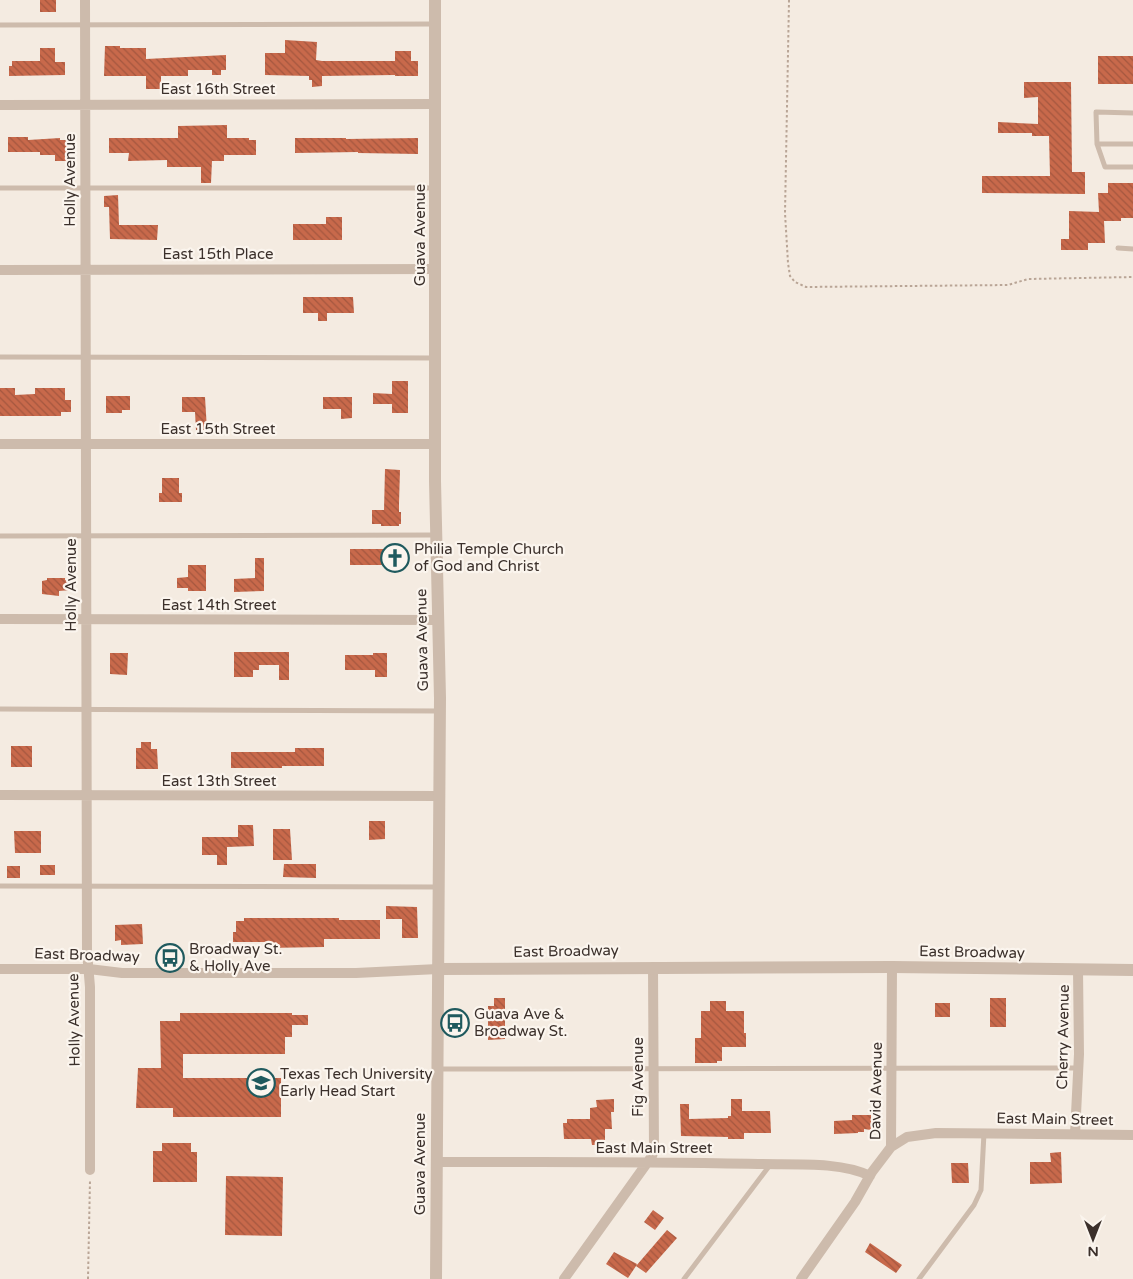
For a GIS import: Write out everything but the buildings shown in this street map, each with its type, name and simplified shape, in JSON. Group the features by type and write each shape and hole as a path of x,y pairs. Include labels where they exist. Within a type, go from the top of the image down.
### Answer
{"street":[{"name":"Holly Avenue","path":"85,0 84,269 90,1170"},
{"name":"Guava Avenue","path":"436,0 436,444 440,711 436,1279"},
{"name":"East 16th Street","path":"0,105 436,104"},
{"name":"East 15th Place","path":"0,270 436,269"},
{"name":"East 15th Street","path":"0,444 436,444"},
{"name":"East 14th Street","path":"0,620 438,620"},
{"name":"East 13th Street","path":"0,795 439,796"},
{"name":"East Broadway","path":"0,969 89,969 122,973 356,973 438,969 652,967 1133,970"},
{"name":"Fig Avenue","path":"564,1279 648,1163 654,1151 652,967"},
{"name":"David Avenue","path":"801,1279 891,1147 892,967"},
{"name":"Cherry Avenue","path":"1075,1134 1078,1068 1078,970"},
{"name":"East Main Street","path":"891,1147 907,1137 917,1134 1133,1135"},
{"name":"East Main Street","path":"436,1162 770,1164 845,1168 860,1171 870,1176"}],"lane":[{"path":"0,25 436,24"},
{"path":"1133,113 1096,112 1097,144 1105,167 1133,167"},
{"path":"1097,144 1133,144"},
{"path":"0,188 436,188"},
{"path":"1118,248 1133,249"},
{"path":"0,357 436,358"},
{"path":"0,536 437,535"},
{"path":"0,709 440,711"},
{"path":"0,886 438,887"},
{"path":"437,1069 1078,1068"},
{"path":"919,1279 974,1204 981,1190 984,1133"},
{"path":"684,1279 770,1164"}],"path":[{"path":"788,0 785,213 788,263 790,276 795,282 806,286 1008,285 1028,279 1133,276"},
{"path":"88,1279 90,1170"}],"place":[{"name":"Philia Temple Church of God and Christ","path":"395,558"},
{"name":"Broadway St. & Holly Ave","path":"170,958"},
{"name":"Guava Ave & Broadway St.","path":"455,1023"},
{"name":"Texas Tech University Early Head Start","path":"261,1083"}]}
